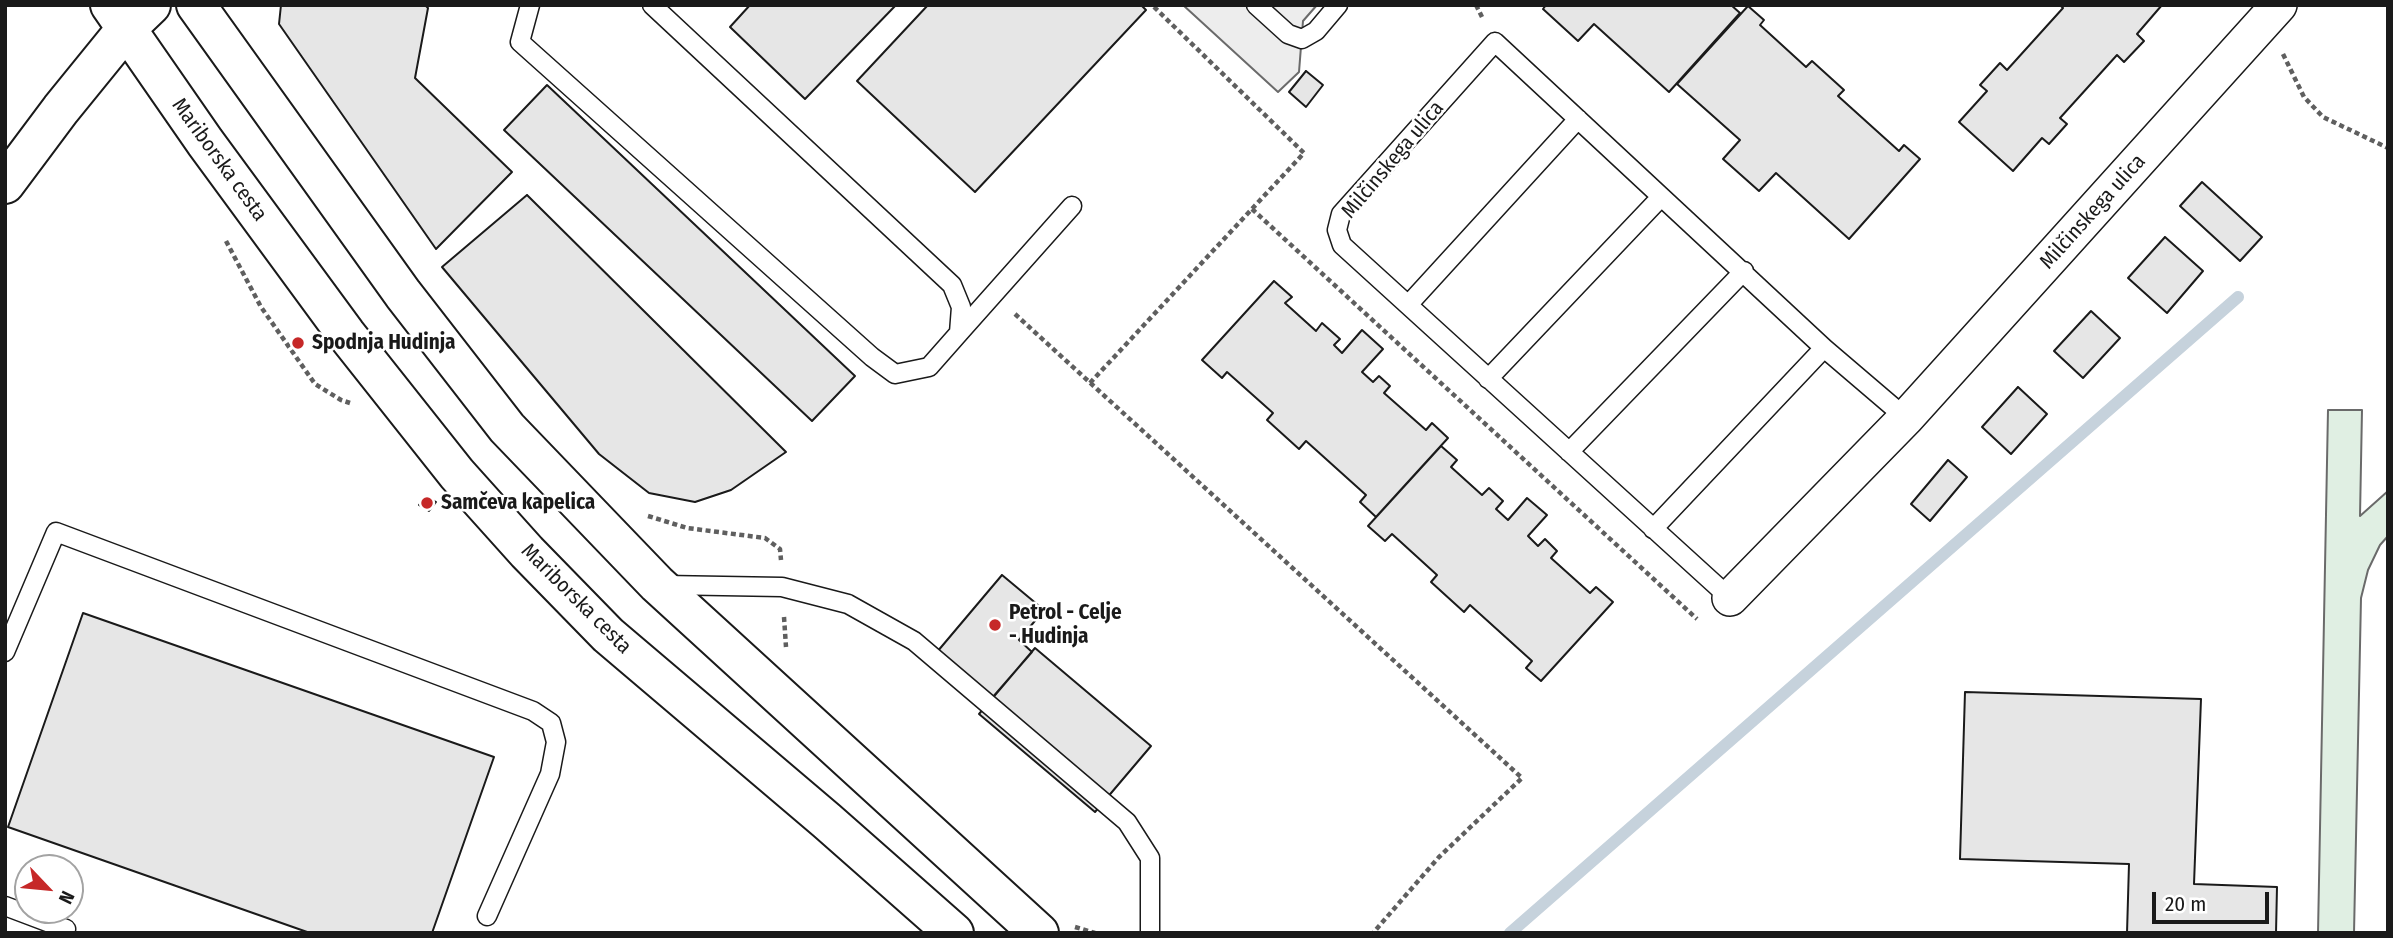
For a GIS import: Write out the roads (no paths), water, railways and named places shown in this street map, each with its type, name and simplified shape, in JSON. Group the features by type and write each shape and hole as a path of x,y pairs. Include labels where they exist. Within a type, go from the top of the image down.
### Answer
{"main road":[{"path":"196,5 403,294 507,428 657,584 1052,925"},
{"path":"5,184 129,13"},
{"name":"Mariborska cesta","path":"129,13 205,142 346,334 457,474 527,552 608,635 817,812 954,933"}],"street":[{"name":"Milčinskega ulica","path":"1730,598 1906,418 2275,11"}],"lane":[{"path":"530,5 520,42 872,357 895,374 929,367 1072,206"},
{"path":"652,5 952,285 961,307 959,333"},
{"path":"1256,5 1288,34 1302,39 1316,31 1338,5"},
{"name":"Milčinskega ulica","path":"1730,598 1342,245 1337,230 1341,214 1495,42 1824,348 1906,418"},
{"path":"1408,305 1578,119"},
{"path":"1488,379 1661,197"},
{"path":"1569,453 1744,271"},
{"path":"1653,529 1824,348"},
{"path":"5,652 56,532 533,711 551,723 556,742 550,774 487,916"},
{"path":"657,584 782,587 848,604 914,641 1127,822 1150,858 1150,933"},
{"path":"5,906 65,929 64,933"}],"waterway":[{"path":"1510,933 2238,297"}],"place":[{"name":"Spodnja Hudinja","path":"298,343"},
{"name":"Samčeva kapelica","path":"427,503"},
{"name":"Petrol - Celje - Hudinja","path":"995,625"}]}
